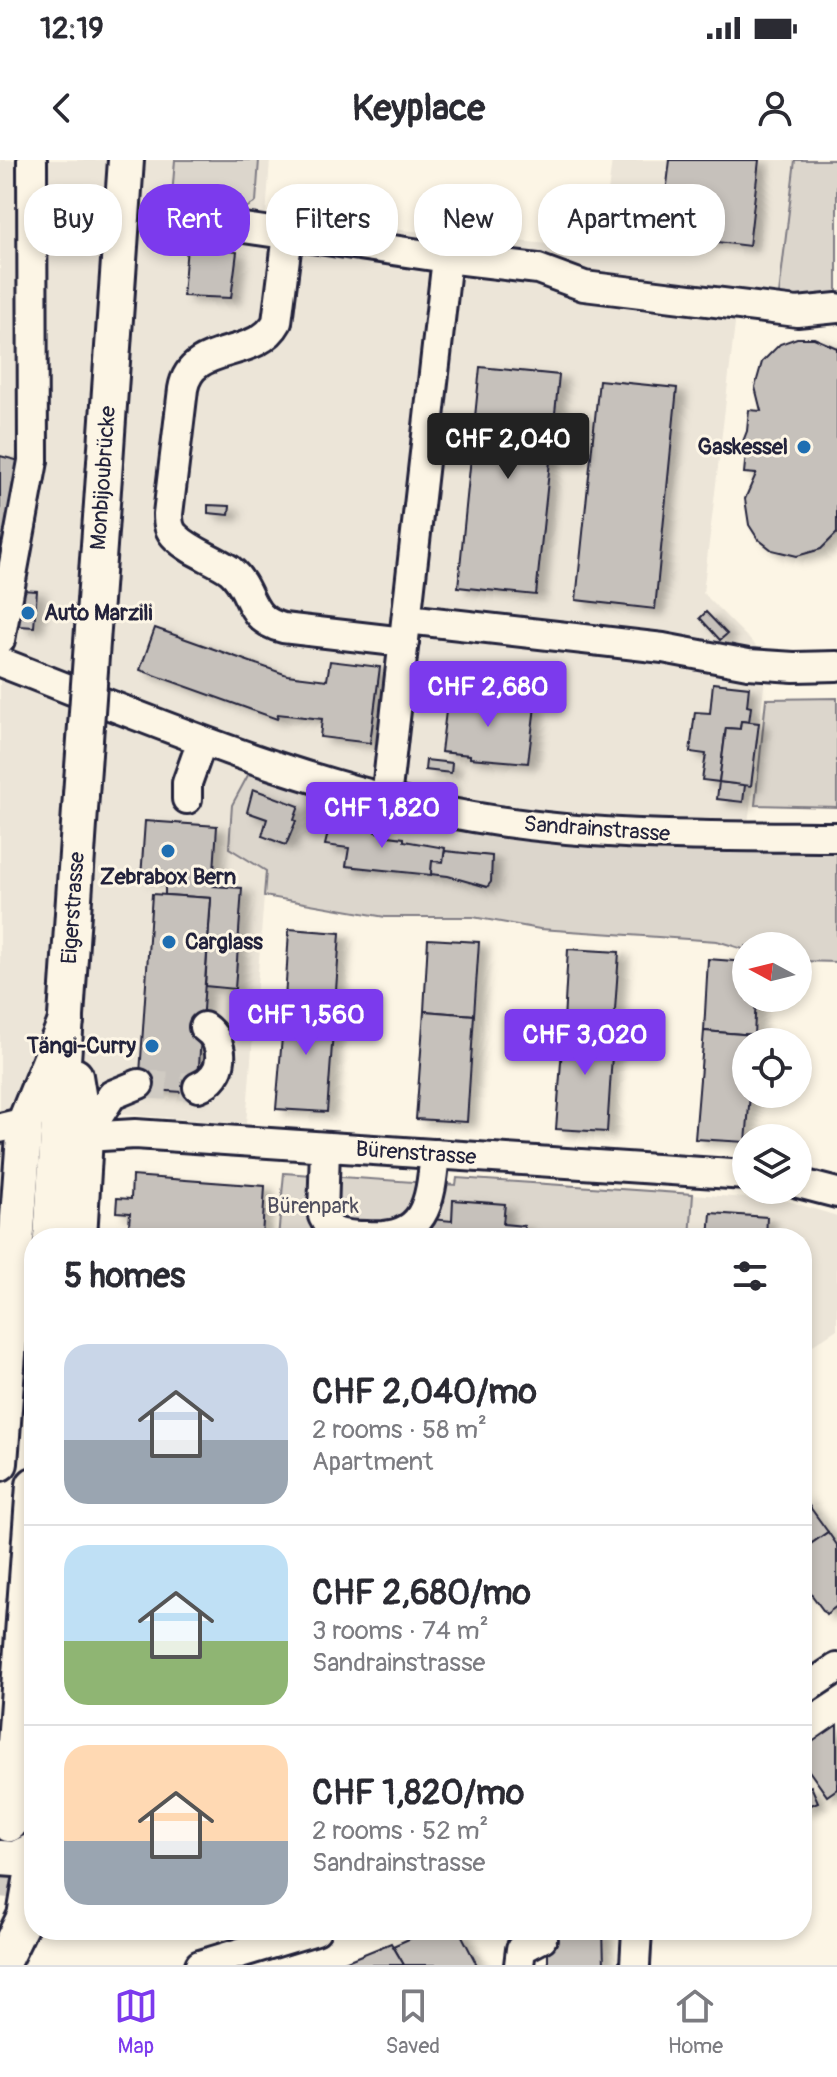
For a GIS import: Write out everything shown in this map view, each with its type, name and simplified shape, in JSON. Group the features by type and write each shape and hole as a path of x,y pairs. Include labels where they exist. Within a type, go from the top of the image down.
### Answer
{"main road":[{"name":"Monbijoubrücke","path":"81,795 126,160"},
{"name":"Eigerstrasse","path":"52,1228 81,795"},
{"name":"Eigerstrasse","path":"0,1463 13,1125 66,1021"},
{"name":"Eigerstrasse","path":"66,1021 85,1137 80,1228"},
{"path":"9,1824 24,1621"},
{"path":"0,1858 15,1859 24,1855"},
{"path":"1,1965 24,1918"}],"street":[{"path":"0,640 33,461 29,161"},
{"path":"398,251 538,269 584,286 797,312 837,308"},
{"path":"285,256 277,322 273,331 263,340 198,362 187,372 168,514 170,530 179,540 230,571 258,615 283,628 405,630 663,648 748,664 837,666"},
{"path":"386,799 447,258"},
{"name":"Sandrainstrasse","path":"0,662 255,761 386,799 474,818 603,833 837,837"},
{"path":"187,799 187,783 202,741"},
{"path":"198,1087 214,1077 221,1057 216,1037 204,1027"},
{"path":"85,1137 112,1095 139,1084"},
{"name":"Bürenstrasse","path":"85,1137 135,1134 732,1174"},
{"path":"325,1147 323,1216 329,1228"},
{"path":"410,1228 428,1202 435,1154"},
{"path":"812,1187 837,1193"},
{"path":"812,1684 837,1668"},
{"path":"200,1965 283,1940"},
{"path":"519,1965 520,1950 538,1940"}],"shaded area":[{"path":"0,160 270,160 266,184 266,256 398,256 398,230 414,231 414,256 522,256 522,241 538,243 538,256 725,256 725,184 609,184 612,160 795,160 778,303 738,299 703,593 755,645 766,669 747,833 603,829 254,764 229,848 266,871 246,1124 31,1107 18,1232 0,1487"},
{"path":"693,1194 732,1197 732,1204 798,1204 837,1216 837,1329 812,1346 812,1228 691,1228"}],"green space":[{"path":"175,160 259,160 256,202 250,206 250,184 173,184"},
{"path":"795,160 837,160 837,304 778,303"},
{"path":"837,698 837,807 755,805 766,699"},
{"path":"254,764 416,810 837,840 837,962 812,961 812,932 732,932 732,946 717,941 540,929 473,917 385,917 264,896 266,871 229,848 232,805"},
{"name":"Bürenpark","path":"284,1173 456,1185 457,1178 693,1194 691,1228 279,1228"}],"building":[{"path":"670,160 759,160 749,246 725,243 725,184 667,184"},
{"path":"186,256 236,256 231,298 183,296"},
{"path":"797,338 814,338 837,348 837,533 821,549 797,556 772,550 758,539 749,525 745,499 756,474 744,473 746,453 742,444 749,410 761,411 755,387 762,362 780,344"},
{"path":"480,367 559,375 536,595 458,587"},
{"path":"599,380 677,388 655,609 576,600"},
{"path":"0,456 20,461 0,559"},
{"path":"208,505 230,506 229,515 208,513"},
{"path":"21,590 37,591 34,627 19,626"},
{"path":"706,612 727,634 720,640 700,618"},
{"path":"155,628 287,675 327,680 330,661 380,667 370,743 320,737 322,719 278,714 277,719 140,670"},
{"path":"713,683 749,687 747,706 751,707 749,722 741,721 740,729 726,728 719,782 702,780 706,754 690,752 695,712 710,713"},
{"path":"448,695 535,706 528,763 441,752"},
{"path":"741,721 759,723 751,786 719,782 726,728 740,729"},
{"path":"426,760 452,763 451,773 425,770"},
{"path":"719,782 745,785 743,802 717,799"},
{"path":"253,789 299,806 286,845 262,836 267,819 247,812"},
{"path":"332,816 359,828 404,838 404,841 445,848 443,862 432,861 431,875 346,866 349,848 325,845"},
{"path":"145,821 217,826 213,886 242,888 235,989 205,986 211,898 165,895 165,885 160,884 160,879 141,878"},
{"path":"445,851 492,856 491,882 487,887 431,874 432,861 443,862"},
{"path":"152,894 211,898 197,1093 139,1089"},
{"path":"289,929 340,933 335,1005 285,1001"},
{"path":"428,939 479,942 474,1015 424,1011"},
{"path":"568,949 619,952 614,1025 564,1021"},
{"path":"708,959 732,961 732,1012 755,1012 754,1028 732,1028 732,1033 704,1031"},
{"path":"285,1001 335,1005 327,1112 276,1109"},
{"path":"424,1011 474,1015 467,1122 416,1119"},
{"path":"564,1021 614,1025 607,1132 556,1129"},
{"path":"704,1031 732,1033 732,1108 749,1108 748,1124 732,1124 732,1141 695,1139"},
{"path":"132,1176 265,1186 263,1228 129,1228 130,1213 116,1212 117,1198 131,1199"},
{"path":"453,1200 505,1204 503,1224 524,1228 431,1228 431,1219 452,1221"},
{"path":"711,1213 767,1217 766,1228 710,1228"},
{"path":"812,1510 828,1532 812,1543"},
{"path":"828,1532 837,1545 837,1606 826,1614 812,1595 812,1543"},
{"path":"837,1725 837,1789 827,1796 812,1775 812,1742"},
{"path":"812,1788 818,1802 812,1805"},
{"path":"406,1940 464,1940 477,1965 404,1965 393,1946"},
{"path":"543,1940 603,1940 604,1965 548,1965 548,1952"},
{"path":"391,1943 404,1965 337,1965 359,1956"}],"tunnel":[{"path":"139,1084 198,1087"},
{"path":"0,1897 8,1829"}],"place":[{"name":"Gaskessel","path":"804,447"},
{"name":"Auto Marzili","path":"28,613"},
{"name":"Zebrabox Bern","path":"168,851"},
{"name":"Carglass","path":"169,942"},
{"name":"Tängi-Curry","path":"152,1046"}]}
